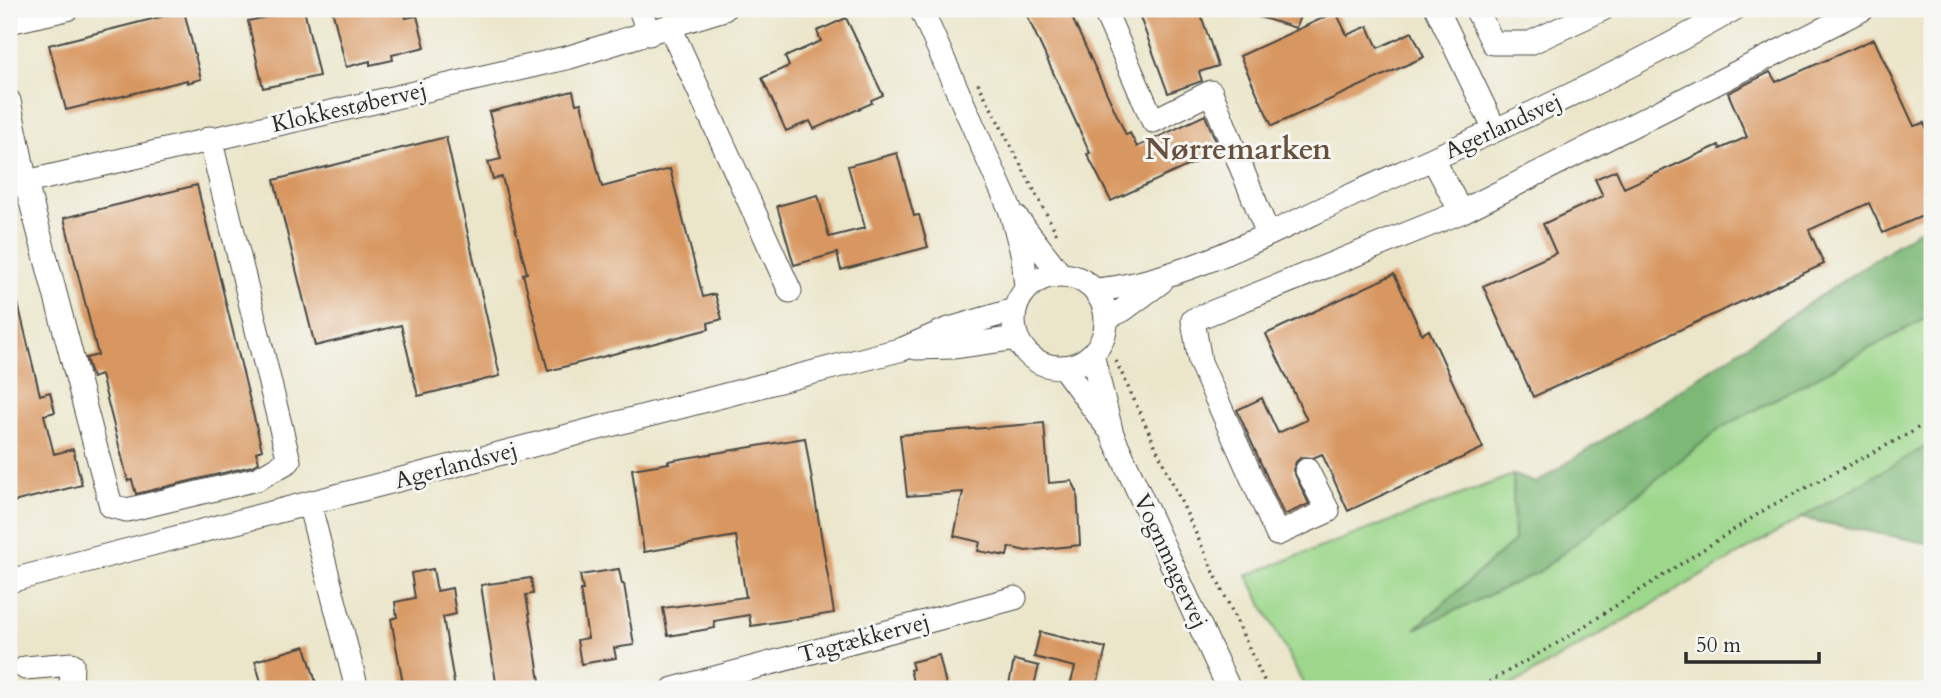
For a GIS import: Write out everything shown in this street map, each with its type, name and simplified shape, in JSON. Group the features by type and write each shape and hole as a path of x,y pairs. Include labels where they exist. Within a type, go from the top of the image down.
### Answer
{"street":[{"path":"9,22 67,9"},
{"path":"640,9 659,30 790,291"},
{"name":"Klokkestøbervej","path":"18,184 570,57 724,9"},
{"path":"921,9 1010,209 1023,256 1026,288"},
{"path":"1104,9 1153,121 1211,92 1268,234"},
{"path":"1437,9 1495,131"},
{"path":"1476,9 1493,43 1530,43 1603,9"},
{"name":"Agerlandsvej","path":"1094,289 1116,288 1170,276 1268,234 1495,131 1671,45 1734,9"},
{"path":"1307,470 1328,511 1277,534 1200,362 1193,320 1461,212 1863,9"},
{"path":"9,101 18,184 111,506 127,510 257,479 289,461 209,138"},
{"path":"1433,159 1461,212"},
{"path":"1010,209 1066,275"},
{"path":"1048,275 1066,275 1084,281 1094,289 1103,303 1101,336 1084,360 1063,367 1050,366 1036,361 1024,351 1013,324 1014,310 1026,288 1048,275"},
{"name":"Agerlandsvej","path":"1101,336 1123,310 1170,276"},
{"name":"Agerlandsvej","path":"9,581 903,349 946,330 1014,310"},
{"name":"Vognmagervej","path":"1101,336 1112,434"},
{"name":"Agerlandsvej","path":"903,349 953,347 1017,338"},
{"name":"Vognmagervej","path":"1063,367 1112,434 1229,689"},
{"path":"309,503 357,689"},
{"name":"Tagtækkervej","path":"673,689 1015,598"},
{"path":"25,668 72,664 71,689"}],"path":[{"path":"975,77 1064,247 1066,275"},
{"path":"1101,336 1268,689"},
{"path":"1477,689 1566,638 1769,507 1888,445 1932,418"}],"green space":[{"path":"1932,221 1932,315 1721,428 1539,572 1415,629 1514,541 1513,475 1536,483"},
{"path":"1932,315 1932,443 1505,689 1306,689 1247,575 1513,475 1514,541 1417,627 1539,572 1721,428"},
{"path":"1932,443 1932,544 1801,518"}],"building":[{"path":"304,9 319,76 263,88 248,21"},
{"path":"332,9 404,9 406,18 417,16 425,47 392,55 393,60 370,65 370,61 346,67"},
{"path":"1024,9 1068,9 1126,135 1130,133 1137,147 1205,115 1220,151 1111,201 1087,154 1090,153"},
{"path":"1137,9 1199,9 1218,66 1199,72 1202,81 1168,93"},
{"path":"1244,9 1302,9 1296,28 1243,12"},
{"path":"184,11 201,79 187,83 187,80 66,110 49,45"},
{"path":"1336,12 1347,35 1368,26 1378,48 1412,32 1424,57 1272,126 1240,56"},
{"path":"846,18 883,95 871,100 872,103 814,129 810,121 786,131 762,78 789,66 785,57 821,41 817,31"},
{"path":"1874,39 1914,126 1924,123 1932,140 1932,212 1883,233 1869,203 1809,230 1824,264 1533,397 1483,286 1556,253 1543,224 1603,196 1595,179 1616,170 1624,188 1719,145 1720,149 1747,137 1728,93 1770,72 1776,82"},
{"path":"573,91 576,104 581,103 602,187 670,169 703,297 715,294 722,319 708,323 709,329 548,371 523,274 527,273 502,177 493,179 488,162 501,159 489,112"},
{"path":"446,137 500,376 418,396 401,325 315,346 274,180"},
{"path":"897,153 914,216 919,215 928,247 841,270 837,253 794,265 777,206 818,195 829,237 865,228 848,166"},
{"path":"197,185 262,450 256,452 259,462 252,466 136,494 132,480 128,481 101,375 92,378 86,358 98,355 64,218"},
{"path":"1394,274 1422,334 1429,330 1483,448 1348,511 1322,454 1313,458 1301,457 1293,470 1309,504 1284,515 1237,410 1262,398 1278,433 1307,420 1266,334"},
{"path":"9,287 14,287 40,395 50,392 55,412 44,415 54,454 73,449 82,485 9,503"},
{"path":"1044,423 1049,483 1072,481 1077,491 1080,545 1026,551 1009,547 1007,556 978,551 980,542 954,536 963,492 907,496 900,435"},
{"path":"805,438 834,613 751,626 749,615 714,621 715,628 668,636 663,608 746,597 736,536 644,552 632,469"},
{"path":"433,569 437,591 452,588 456,614 443,617 455,689 404,689 391,619 397,617 395,602 415,598 411,573"},
{"path":"619,569 634,645 614,648 616,658 581,664 577,640 588,638 580,575"},
{"path":"531,578 533,594 526,595 541,687 497,689 481,585"},
{"path":"1040,632 1106,648 1096,689 1069,689 1075,667 1034,657"},
{"path":"305,646 318,689 263,689 255,661"},
{"path":"939,655 947,689 915,689 910,670 913,669 911,662"},
{"path":"1014,660 1039,666 1033,689 1008,689"}],"district":[{"name":"Nørremarken","path":"1238,149"}]}
